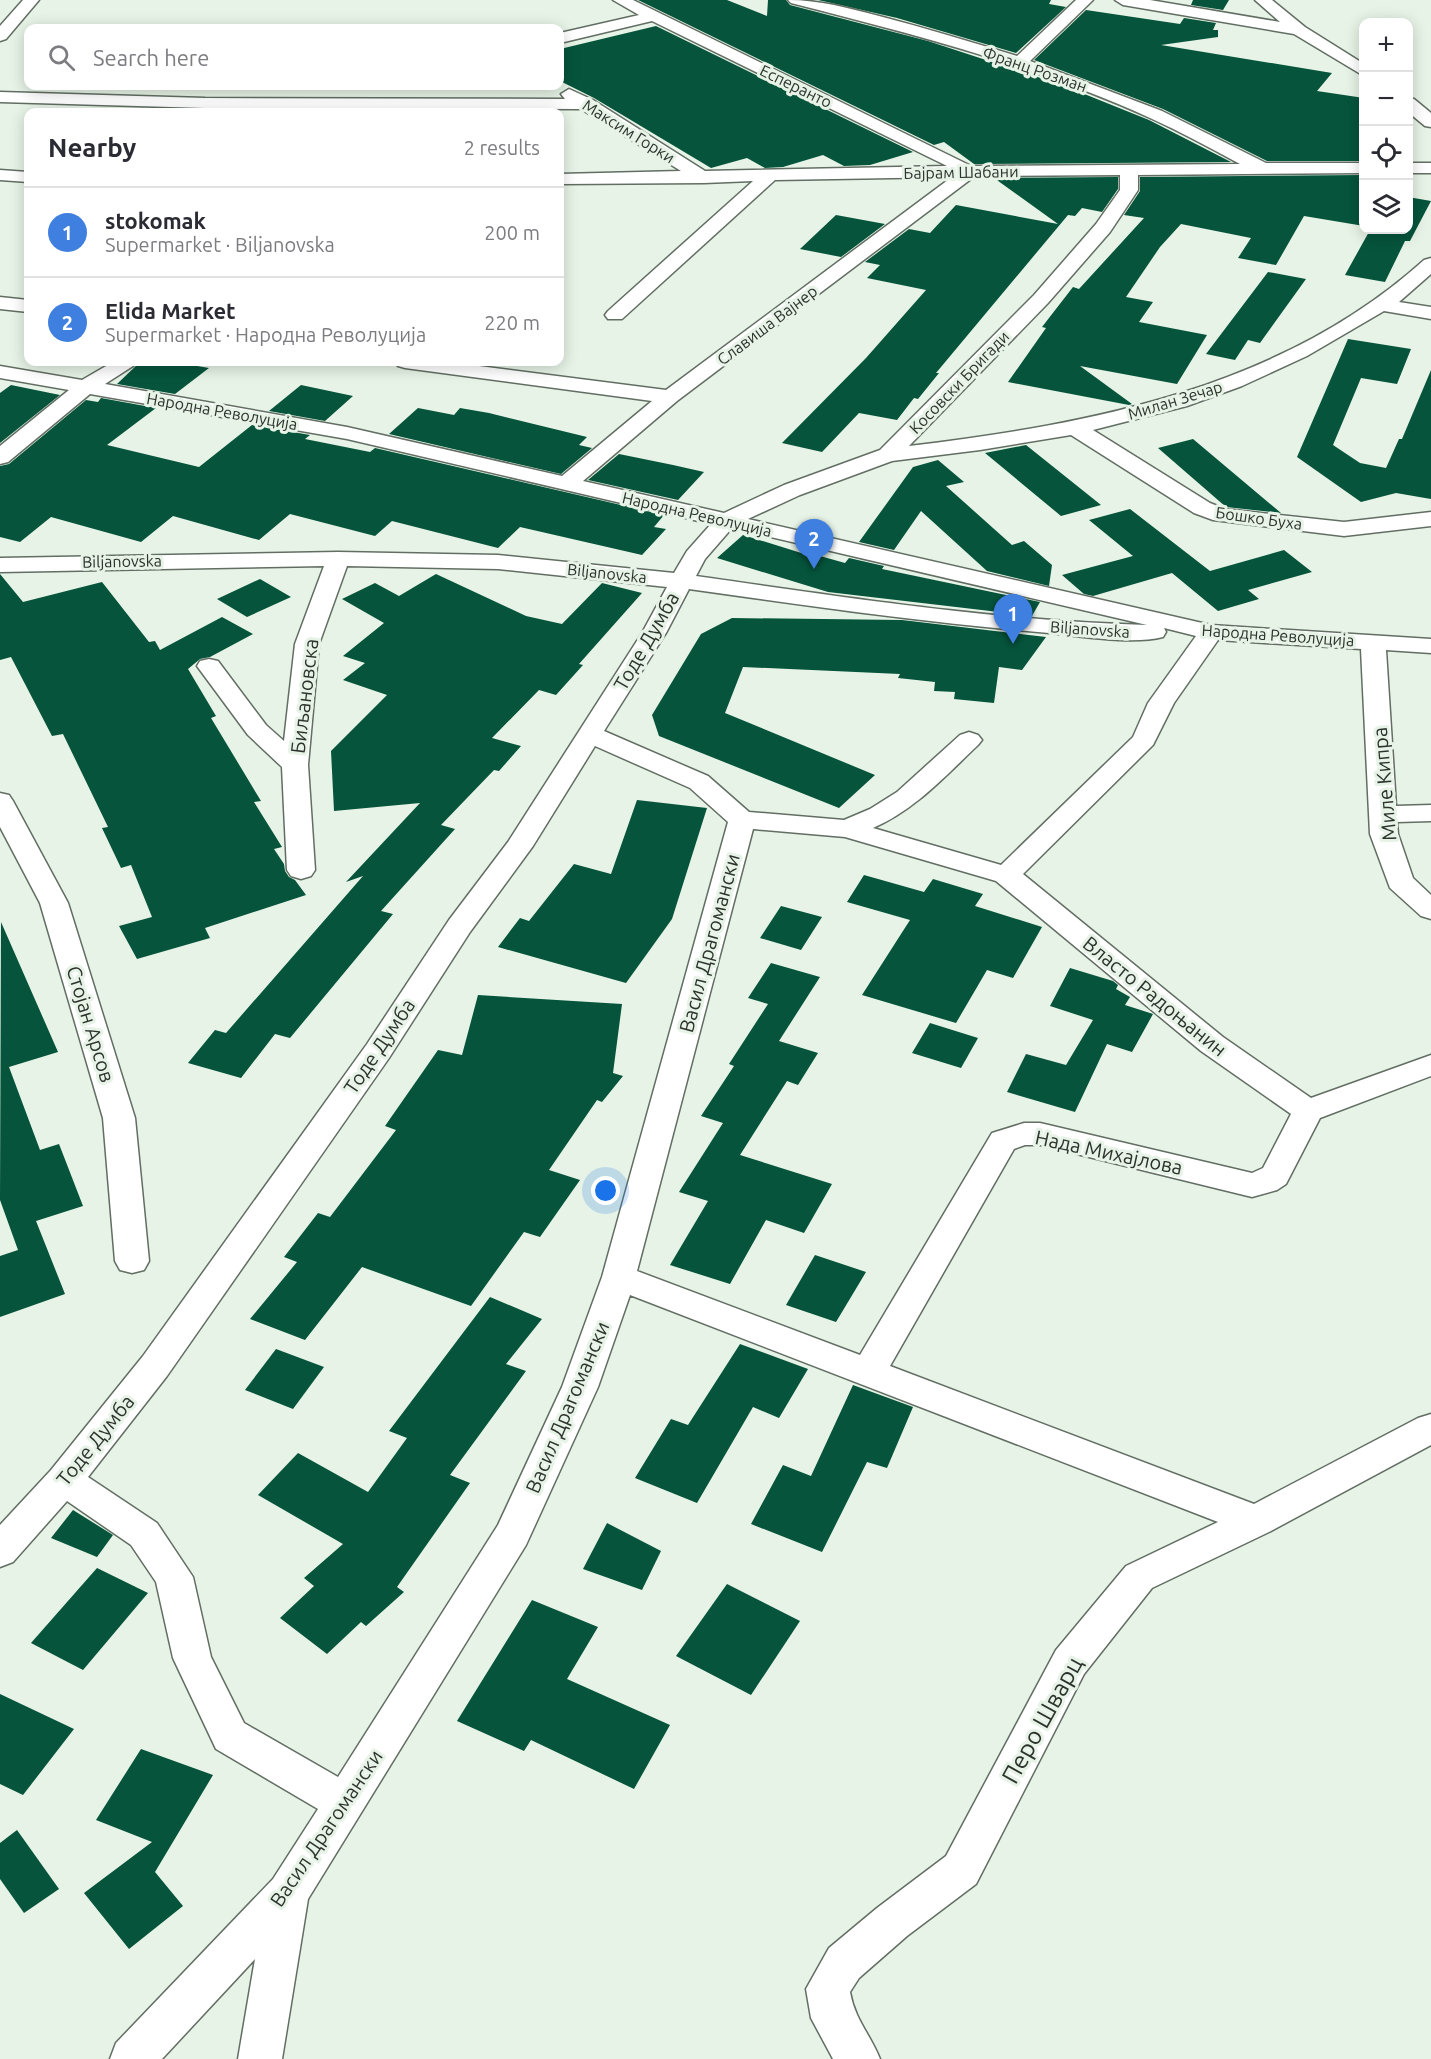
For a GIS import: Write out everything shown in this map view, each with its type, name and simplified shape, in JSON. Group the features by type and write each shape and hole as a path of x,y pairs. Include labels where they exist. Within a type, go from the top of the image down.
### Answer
{"street":[{"path":"2,30 32,0"},
{"name":"Есперанто","path":"621,0 971,171"},
{"name":"Франц Розман","path":"796,0 884,21 1020,62 1142,109 1263,169"},
{"path":"1020,62 1084,0"},
{"path":"1123,0 1299,30"},
{"path":"1263,0 1299,30 1359,68"},
{"path":"564,37 654,16"},
{"name":"Максим Горки","path":"561,90 587,104 704,178"},
{"path":"0,97 205,104 587,104"},
{"path":"1413,107 1431,122"},
{"name":"Бајрам Шабани","path":"564,179 971,171 1359,168"},
{"path":"1413,168 1431,168"},
{"name":"Славиша Вајнер","path":"566,484 670,397 971,171"},
{"name":"Косовски Бригади","path":"727,520 792,490 888,456 1041,299 1103,228 1129,190 1129,171"},
{"path":"0,175 24,177"},
{"path":"615,315 770,175"},
{"name":"Милан Зечар","path":"888,456 1075,428 1180,402 1235,382 1299,352 1381,305 1399,293 1431,264"},
{"path":"0,303 24,306"},
{"path":"1381,305 1431,314"},
{"path":"0,457 86,387 120,366"},
{"path":"435,366 670,397"},
{"name":"Народна Револуција","path":"0,372 347,433 1212,632 1431,646"},
{"name":"Бошко Буха","path":"1075,428 1202,508 1221,515 1344,529 1431,519"},
{"name":"Тоде Думба","path":"0,1551 64,1480 155,1366 378,1051 459,926 519,846 591,735 654,633 695,556 727,520"},
{"name":"Biljanovska","path":"0,566 75,562 338,559 498,562 681,581 861,606 1024,624 1108,631 1212,632"},
{"name":"Биљановска","path":"301,870 295,765 307,644 338,559"},
{"path":"1006,875 1144,740 1161,703 1212,632"},
{"name":"Миле Кипра","path":"1373,642 1384,834 1400,882 1431,910"},
{"name":"Биљановска","path":"209,666 257,730 295,765"},
{"path":"591,735 699,782 742,820"},
{"path":"847,829 880,815 906,798 969,740"},
{"name":"Стојан Арсов","path":"0,801 54,903 119,1118 132,1262"},
{"path":"1383,814 1431,813"},
{"name":"Власто Радоњанин","path":"742,820 788,822 847,829 1006,875 1212,1044 1308,1111"},
{"name":"Васил Драгомански","path":"132,2059 288,1893 513,1534 580,1387 619,1277 742,820"},
{"path":"1308,1111 1431,1065"},
{"name":"Нада Михајлова","path":"869,1371 1004,1141 1024,1134 1040,1134 1252,1185 1266,1182 1275,1176 1308,1111"},
{"path":"619,1277 1256,1521"},
{"name":"Перо Шварц","path":"858,2059 833,2018 828,1989 844,1963 892,1922 961,1870 1070,1662 1139,1577 1256,1521 1431,1428"},
{"path":"64,1480 144,1534 174,1577 192,1658 230,1736 345,1803"},
{"path":"260,2059 288,1893"}],"building":[{"path":"638,0 727,0 767,16 768,0 786,0 790,5 928,41 1062,85 1149,120 1231,162 974,164 944,142 934,145"},
{"path":"818,0 1051,0 1049,4 1066,7 1016,53 897,18"},
{"path":"1193,0 1229,0 1223,10 1191,5"},
{"path":"1086,10 1180,24 1184,18 1216,23 1213,30 1218,30 1218,37 1161,45 1332,73 1317,91 1359,97 1359,161 1267,161 1163,109 1034,60"},
{"path":"656,26 913,152 870,165 844,166 823,155 783,167 765,168 747,158 711,168 594,98 564,83 564,48"},
{"path":"1359,175 1359,225 1304,216 1276,265 1238,258 1251,238 1181,224 1160,247 1126,297 1153,302 1139,322 1207,335 1177,384 1080,366 1132,404 1129,405 1008,382 1046,328 1042,327 1073,287 1079,289 1144,218 1124,215 1140,191 1140,177"},
{"path":"1118,177 1118,189 1102,212 1082,208 1075,216 1068,215 936,373 939,373 918,399 914,398 897,420 859,413 822,452 782,443 866,358 926,290 867,278 880,265 865,262 909,229 930,233 956,205 1058,224 994,178"},
{"path":"1413,198 1431,201 1410,241 1405,241 1385,282 1345,275 1368,234 1413,234"},
{"path":"836,215 885,224 841,257 800,249"},
{"path":"1268,272 1306,279 1260,343 1248,340 1235,360 1206,354"},
{"path":"1348,339 1411,349 1397,384 1361,378 1333,445 1360,463 1386,468 1399,439 1402,439 1431,370 1431,499 1396,493 1361,502 1297,457"},
{"path":"136,366 209,368 175,394 117,384"},
{"path":"11,385 60,395 0,443 0,393"},
{"path":"301,385 353,396 325,421 269,411"},
{"path":"101,398 156,408 107,445 199,467 252,425 310,435 305,439 370,452 375,448 664,515 654,527 666,529 642,555 520,527 498,548 392,521 375,536 290,514 259,540 173,516 141,542 51,517 20,542 0,537 0,466 9,464 86,400 98,402"},
{"path":"418,408 454,415 460,408 489,413 587,437 579,445 592,448 561,474 389,434"},
{"path":"1193,439 1281,513 1226,507 1158,448"},
{"path":"1026,445 1101,505 1061,516 985,453"},
{"path":"619,454 704,472 678,500 588,480"},
{"path":"938,460 964,482 946,486 1012,545 1024,541 1052,565 1049,586 987,571 921,511 894,550 859,542 913,467"},
{"path":"1130,509 1210,571 1284,550 1312,572 1248,590 1259,599 1218,611 1172,573 1093,596 1084,594 1062,575 1133,556 1089,520"},
{"path":"743,535 811,556 813,554 845,563 849,558 884,566 882,569 1040,602 1032,616 828,592 717,558"},
{"path":"0,574 23,602 102,582 149,642 155,641 160,650 222,617 253,634 210,657 200,659 188,669 216,716 211,718 261,801 254,802 282,847 274,849 284,864 285,871 306,895 205,928 210,938 137,959 119,926 152,917 131,865 121,868 102,828 108,827 63,734 52,736 11,657 0,660"},
{"path":"436,574 526,616 562,624 602,583 642,593 579,664 583,665 556,695 539,690 492,738 521,746 499,771 494,770 441,825 455,829 381,911 393,914 290,1038 275,1034 241,1078 188,1063 215,1030 226,1033 363,876 346,882 420,803 334,811 331,751 387,695 343,680 365,663 343,656 384,623 342,599 375,583 399,596"},
{"path":"260,579 291,597 247,617 217,599"},
{"path":"732,618 902,620 1046,637 1022,670 999,667 994,703 954,699 955,692 934,691 935,682 898,678 900,674 743,667 725,713 875,775 839,808 659,736 652,715 701,634"},
{"path":"637,800 707,808 672,919 626,983 498,947 520,918 529,921 574,864 611,874"},
{"path":"864,875 924,892 933,879 983,894 975,906 1042,927 1013,978 987,970 956,1023 862,995 910,920 847,902"},
{"path":"781,906 822,917 801,950 760,938"},
{"path":"1,922 58,1052 9,1067 40,1150 59,1144 83,1206 36,1221 65,1294 0,1317 0,1256 18,1250 0,1200"},
{"path":"771,963 820,977 779,1041 818,1053 798,1085 787,1081 740,1155 832,1184 804,1233 766,1220 730,1284 670,1265 708,1201 679,1192 723,1123 701,1116 734,1066 729,1064 768,1004 748,998"},
{"path":"1070,968 1113,981 1118,985 1116,989 1130,997 1125,1005 1153,1014 1132,1052 1107,1044 1075,1112 1007,1092 1026,1054 1066,1065 1093,1020 1050,1006"},
{"path":"478,995 622,1004 613,1073 623,1076 602,1102 597,1100 549,1170 580,1180 540,1237 524,1232 471,1306 362,1267 305,1340 250,1319 297,1262 284,1257 318,1213 330,1217 396,1130 385,1126 438,1050 462,1055"},
{"path":"930,1023 978,1038 961,1068 912,1053"},
{"path":"815,1255 866,1272 836,1322 786,1305"},
{"path":"490,1297 542,1319 506,1364 526,1371 450,1475 470,1483 397,1587 404,1592 366,1626 361,1622 327,1654 280,1618 314,1586 304,1578 343,1544 258,1495 298,1453 368,1492 407,1438 389,1431"},
{"path":"740,1344 808,1369 779,1418 753,1407 697,1503 635,1478 671,1419 688,1425"},
{"path":"276,1349 324,1367 293,1409 245,1390"},
{"path":"853,1385 913,1407 887,1468 867,1462 822,1552 751,1524 783,1465 811,1476"},
{"path":"73,1510 113,1535 97,1557 51,1538"},
{"path":"607,1523 661,1551 642,1590 583,1569"},
{"path":"97,1568 148,1593 83,1670 31,1643"},
{"path":"727,1584 800,1621 751,1695 676,1656"},
{"path":"532,1600 598,1627 567,1679 670,1725 634,1789 531,1740 524,1751 457,1721"},
{"path":"0,1694 74,1729 23,1795 0,1784"},
{"path":"141,1749 213,1775 155,1872 183,1906 129,1949 84,1893 152,1842 96,1820"},
{"path":"17,1830 59,1889 24,1913 0,1879 0,1843"}],"place":[{"name":"Elida Market","path":"814,569"},
{"name":"stokomak","path":"1013,644"}]}
